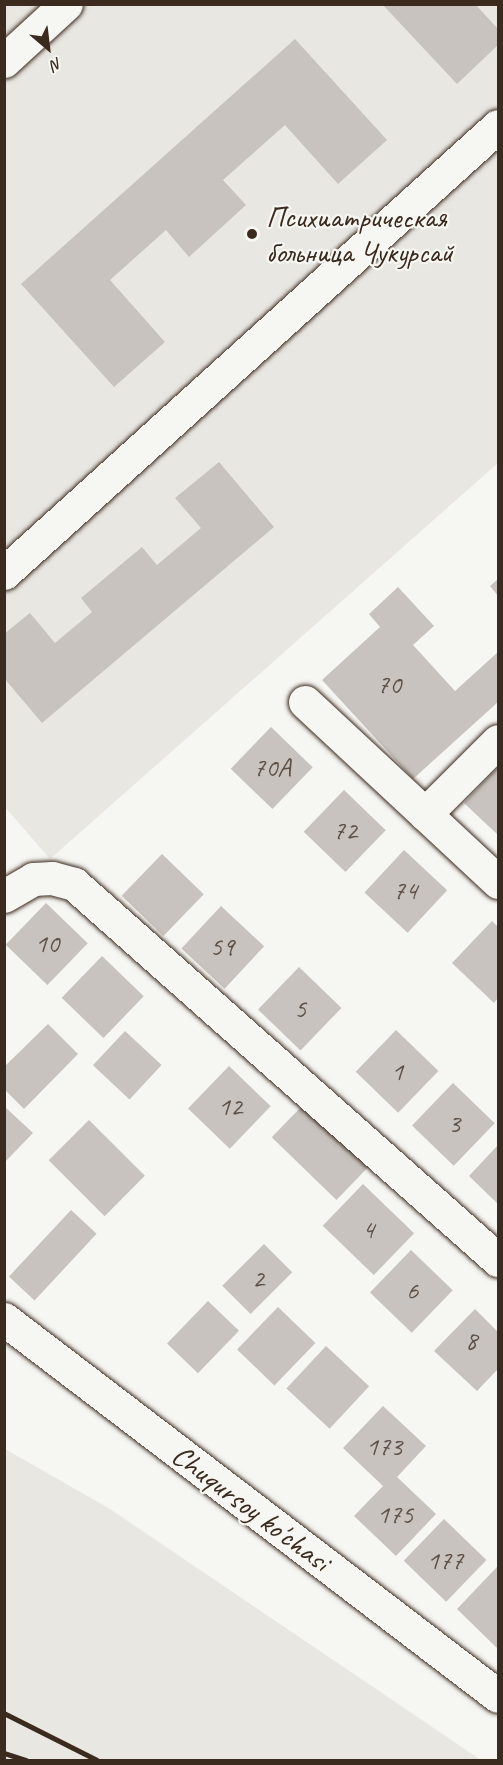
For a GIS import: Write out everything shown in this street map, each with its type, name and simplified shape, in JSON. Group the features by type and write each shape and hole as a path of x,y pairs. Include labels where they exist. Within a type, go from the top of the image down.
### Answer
{"street":[{"path":"4,61 66,4"},
{"path":"4,573 498,126"},
{"path":"305,702 498,882"},
{"path":"424,814 498,741"},
{"path":"4,896 33,879 52,878 74,884 498,1260"},
{"name":"Chuqursoy ko'chasi","path":"4,1319 498,1696"}],"shaded area":[{"name":"Психиатрическая больница Чукурсай","path":"4,5 498,5 498,463 50,859 5,807"},
{"path":"5,1449 110,1509 481,1760 5,1760"}],"building":[{"path":"382,4 475,4 498,29 498,45 457,84"},
{"path":"295,39 387,140 338,184 285,125 223,180 246,205 189,257 166,230 110,280 165,342 114,387 21,284"},
{"path":"219,462 274,527 42,723 4,678 4,634 30,613 55,643 92,612 81,598 142,547 157,565 201,528 175,498"},
{"path":"498,579 498,596 490,586"},
{"path":"398,587 434,626 413,645 455,691 498,652 498,702 413,779 322,680 380,627 369,614"},
{"path":"271,727 313,767 272,809 231,769"},
{"path":"498,767 498,835 464,803"},
{"path":"344,790 386,830 345,872 304,832"},
{"path":"404,850 447,890 408,933 364,892"},
{"path":"162,854 204,894 163,936 122,896"},
{"path":"46,903 88,943 47,985 6,945"},
{"path":"221,906 264,946 225,989 181,948"},
{"path":"492,921 498,927 498,998 494,1003 452,963"},
{"path":"102,956 144,996 103,1038 62,998"},
{"path":"299,967 341,1008 300,1050 258,1009"},
{"path":"48,1024 78,1054 24,1109 4,1089 4,1067"},
{"path":"396,1030 438,1071 398,1113 356,1072"},
{"path":"125,1031 162,1065 130,1099 93,1065"},
{"path":"229,1066 271,1106 230,1149 188,1108"},
{"path":"453,1083 495,1123 454,1166 412,1125"},
{"path":"303,1105 368,1168 336,1200 272,1137"},
{"path":"4,1106 33,1133 4,1163"},
{"path":"89,1120 145,1176 105,1216 49,1160"},
{"path":"498,1145 498,1204 469,1176"},
{"path":"363,1184 414,1233 374,1275 323,1226"},
{"path":"71,1210 97,1234 35,1300 9,1277"},
{"path":"264,1244 292,1272 251,1314 222,1286"},
{"path":"411,1250 453,1290 412,1333 370,1292"},
{"path":"208,1301 239,1331 198,1373 167,1343"},
{"path":"278,1307 315,1343 274,1386 237,1349"},
{"path":"475,1309 498,1332 498,1369 477,1391 434,1351"},
{"path":"326,1346 369,1386 330,1429 286,1388"},
{"path":"383,1406 426,1446 397,1477 436,1514 396,1556 354,1516 383,1486 343,1448"},
{"path":"444,1519 486,1560 446,1602 404,1561"},
{"path":"498,1568 498,1649 457,1609"}],"railway":[{"path":"4,1713 97,1760"},
{"path":"4,1753 26,1760"}],"place":[{"name":"Психиатрическая больница Чукурсай","path":"252,234"}]}
